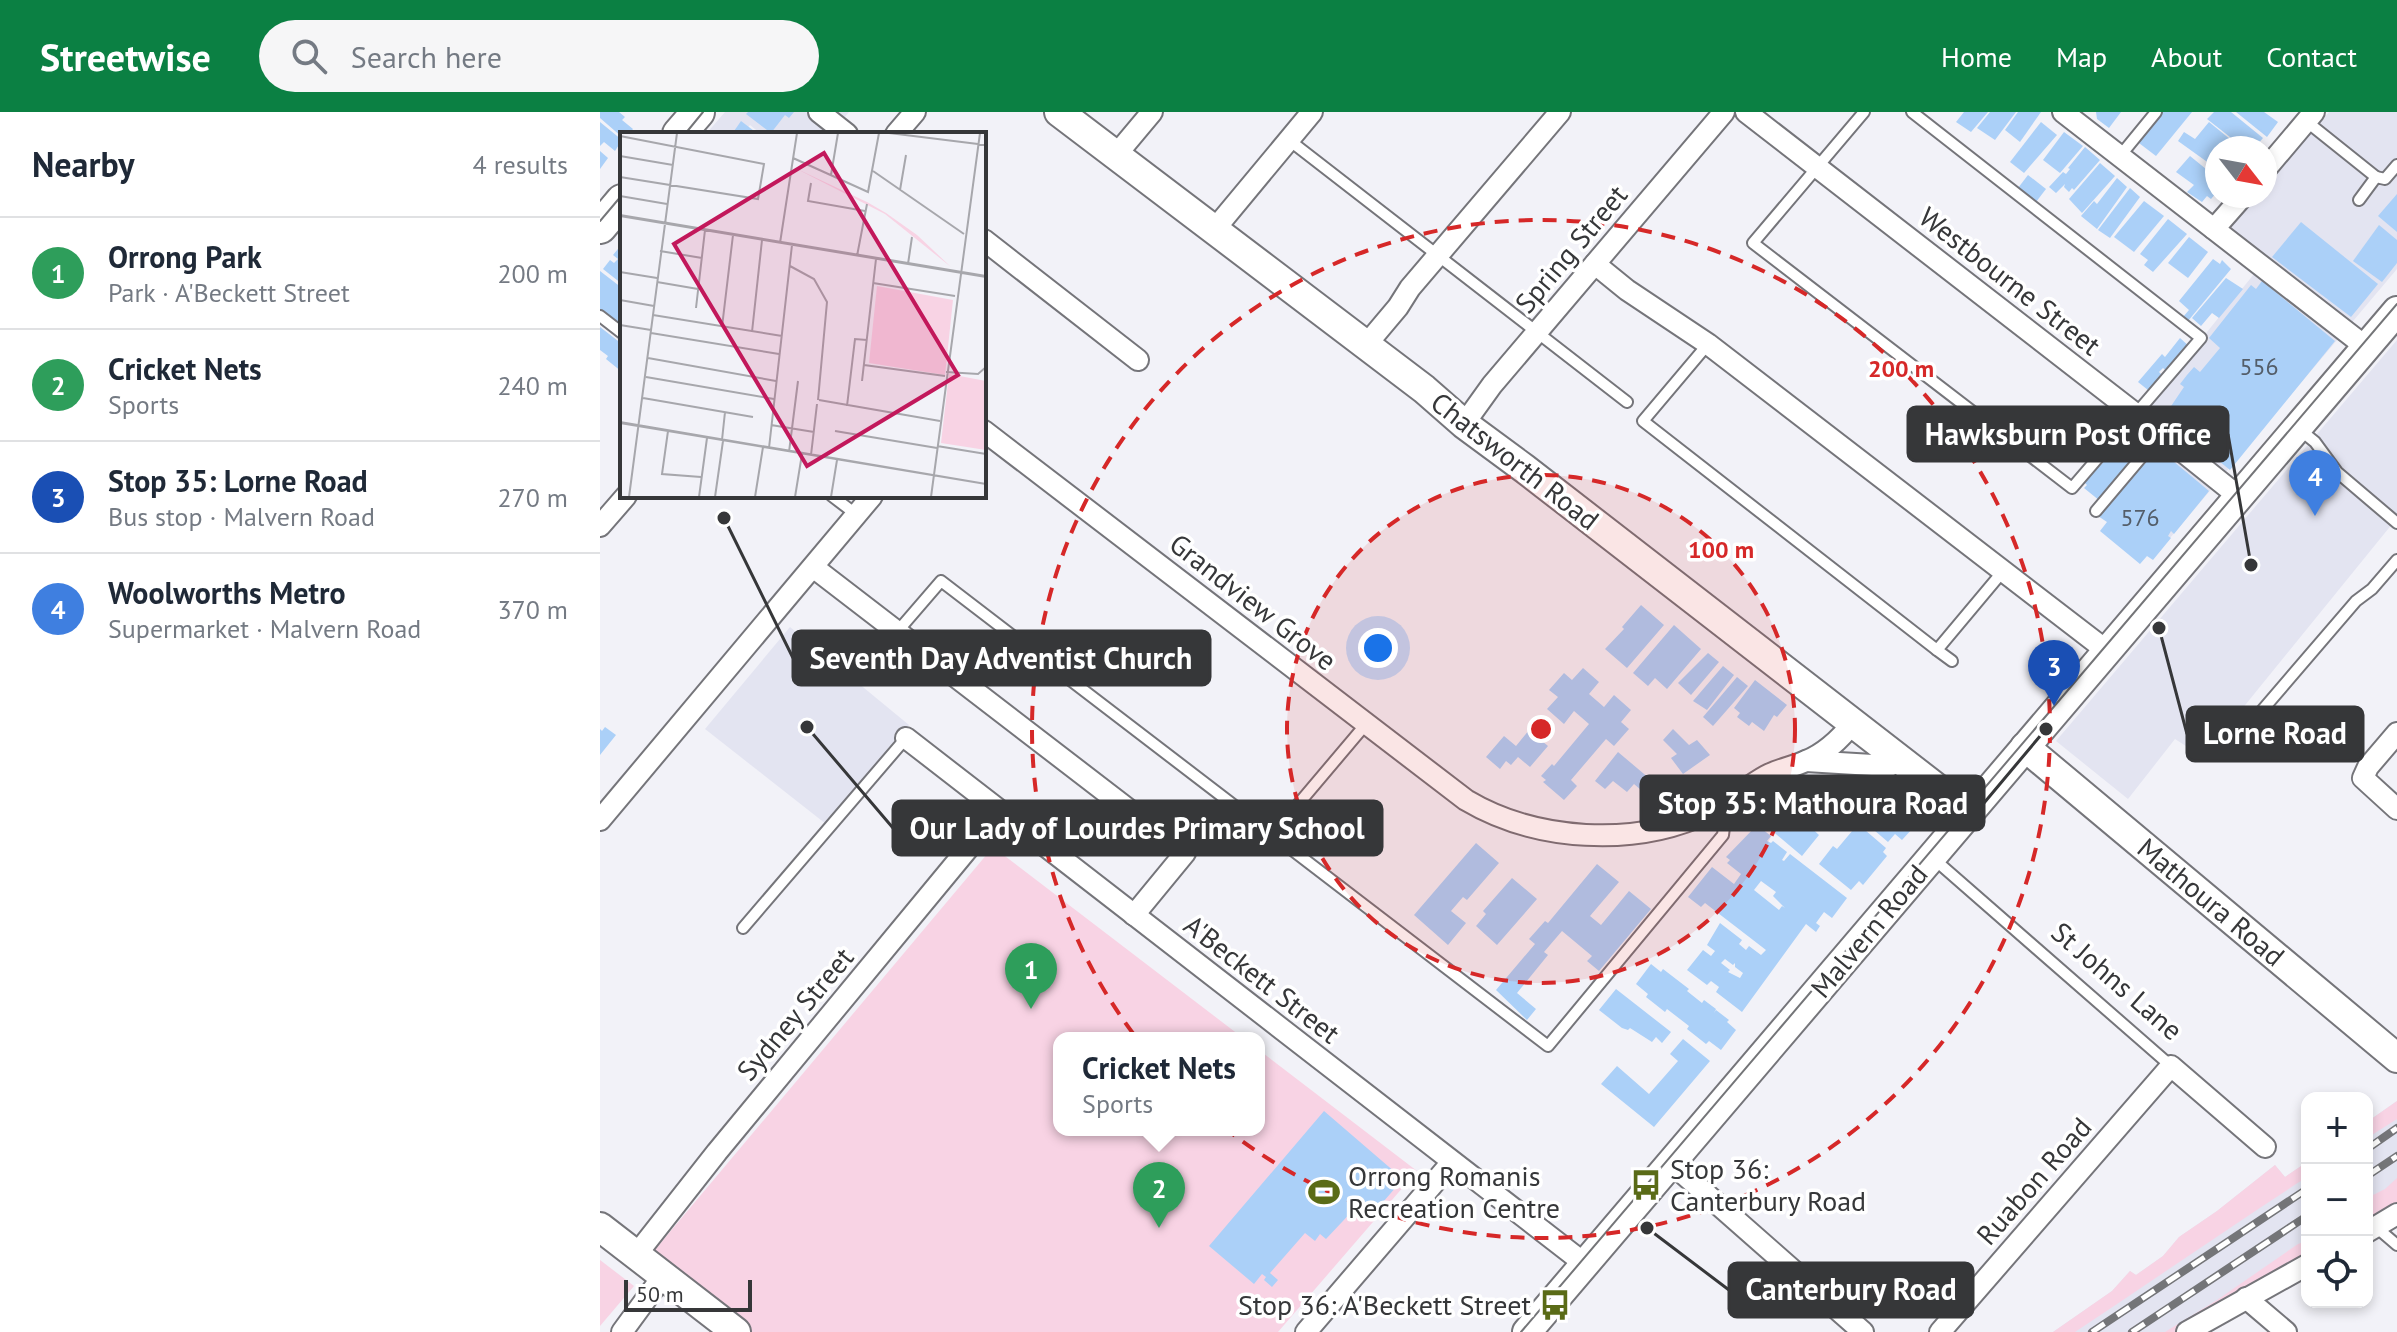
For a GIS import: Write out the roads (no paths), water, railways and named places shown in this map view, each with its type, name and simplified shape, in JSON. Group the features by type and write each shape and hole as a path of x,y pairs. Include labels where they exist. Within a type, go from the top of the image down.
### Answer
{"main road":[{"path":"600,227 620,203"}],"street":[{"path":"819,112 844,132"},
{"path":"898,132 915,112"},
{"name":"Chatsworth Road","path":"1059,112 1424,389 1464,424 1969,813"},
{"path":"1116,155 1152,112"},
{"path":"1214,230 1312,112"},
{"path":"1366,345 1560,112"},
{"name":"Spring Street","path":"1464,424 1492,385 1724,112"},
{"name":"Westbourne Street","path":"1746,112 2238,496"},
{"path":"2063,112 2366,347"},
{"path":"2277,156 2310,117"},
{"path":"2214,229 2232,208"},
{"path":"986,242 1138,360"},
{"path":"1595,264 1627,290 1708,344 2107,651"},
{"name":"Malvern Road","path":"1527,1332 2397,311"},
{"name":"Grandview Grove","path":"986,433 1466,800 1500,818 1521,825 1580,834 1635,832 1689,821 1727,802 1766,775 1806,761 1834,744 1853,723"},
{"path":"600,526 624,498"},
{"path":"600,820 870,498"},
{"path":"813,567 1185,853 1134,915"},
{"path":"2397,733 2368,767 2363,778 2397,809"},
{"name":"A'Beckett Street","path":"906,738 1585,1264"},
{"name":"Mathoura Road","path":"2025,747 2397,1058"},
{"name":"Grandview Grove","path":"1806,761 1889,766 1901,760"},
{"name":"Sydney Street","path":"636,1255 717,1152 999,811"},
{"name":"St Johns Lane","path":"2171,1066 2265,1147"},
{"name":"Ruabon Road","path":"1940,1332 2171,1066"},
{"path":"1306,1332 1452,1162"},
{"path":"1671,1163 1863,1332"},
{"path":"2373,1229 2397,1214"},
{"path":"600,1227 736,1332"},
{"path":"2187,1332 2301,1268"},
{"path":"622,1332 663,1276"},
{"path":"2246,1298 2286,1332"}],"lane":[{"path":"1864,112 1753,243 2072,488 2201,338 1912,112"},
{"path":"2120,156 2156,112"},
{"path":"2310,117 2376,177 2385,179 2397,165"},
{"path":"1289,140 1627,402"},
{"path":"2359,200 2376,177"},
{"path":"600,316 620,331"},
{"path":"1708,344 1643,421 1952,661"},
{"path":"2297,428 2315,442 2337,472 2397,523"},
{"path":"2096,511 2161,434"},
{"path":"835,498 857,515"},
{"path":"2259,714 2356,601 2372,589 2397,560"},
{"path":"1937,650 2004,570"},
{"path":"897,632 941,581 1548,1046 1723,835 1727,802"},
{"path":"1273,834 1366,724"},
{"path":"743,928 906,738"},
{"name":"St Johns Lane","path":"1932,857 2171,1066"},
{"path":"2373,1231 2397,1245"}],"tram line":[{"path":"687,132 703,112"},
{"path":"600,221 620,197"},
{"path":"1521,1332 2397,304"}],"railway":[{"path":"2373,1145 2397,1128"},
{"path":"2373,1172 2397,1156"},
{"path":"2092,1332 2301,1193"},
{"path":"2132,1332 2301,1220"}],"place":[{"name":"Woolworths Metro","path":"2315,516"},
{"name":"Seventh Day Adventist Church","path":"724,518"},
{"name":"Hawksburn Post Office","path":"2251,565"},
{"name":"Lorne Road","path":"2159,628"},
{"name":"Stop 35: Lorne Road","path":"2054,706"},
{"name":"Our Lady of Lourdes Primary School","path":"807,727"},
{"name":"Stop 35: Mathoura Road","path":"2046,729"},
{"name":"Orrong Park","path":"1031,1009"},
{"name":"Stop 36: Canterbury Road","path":"1646,1185"},
{"name":"Orrong Romanis Recreation Centre","path":"1324,1192"},
{"name":"Cricket Nets","path":"1159,1228"},
{"name":"Canterbury Road","path":"1647,1228"},
{"name":"Stop 36: A'Beckett Street","path":"1555,1305"}]}
